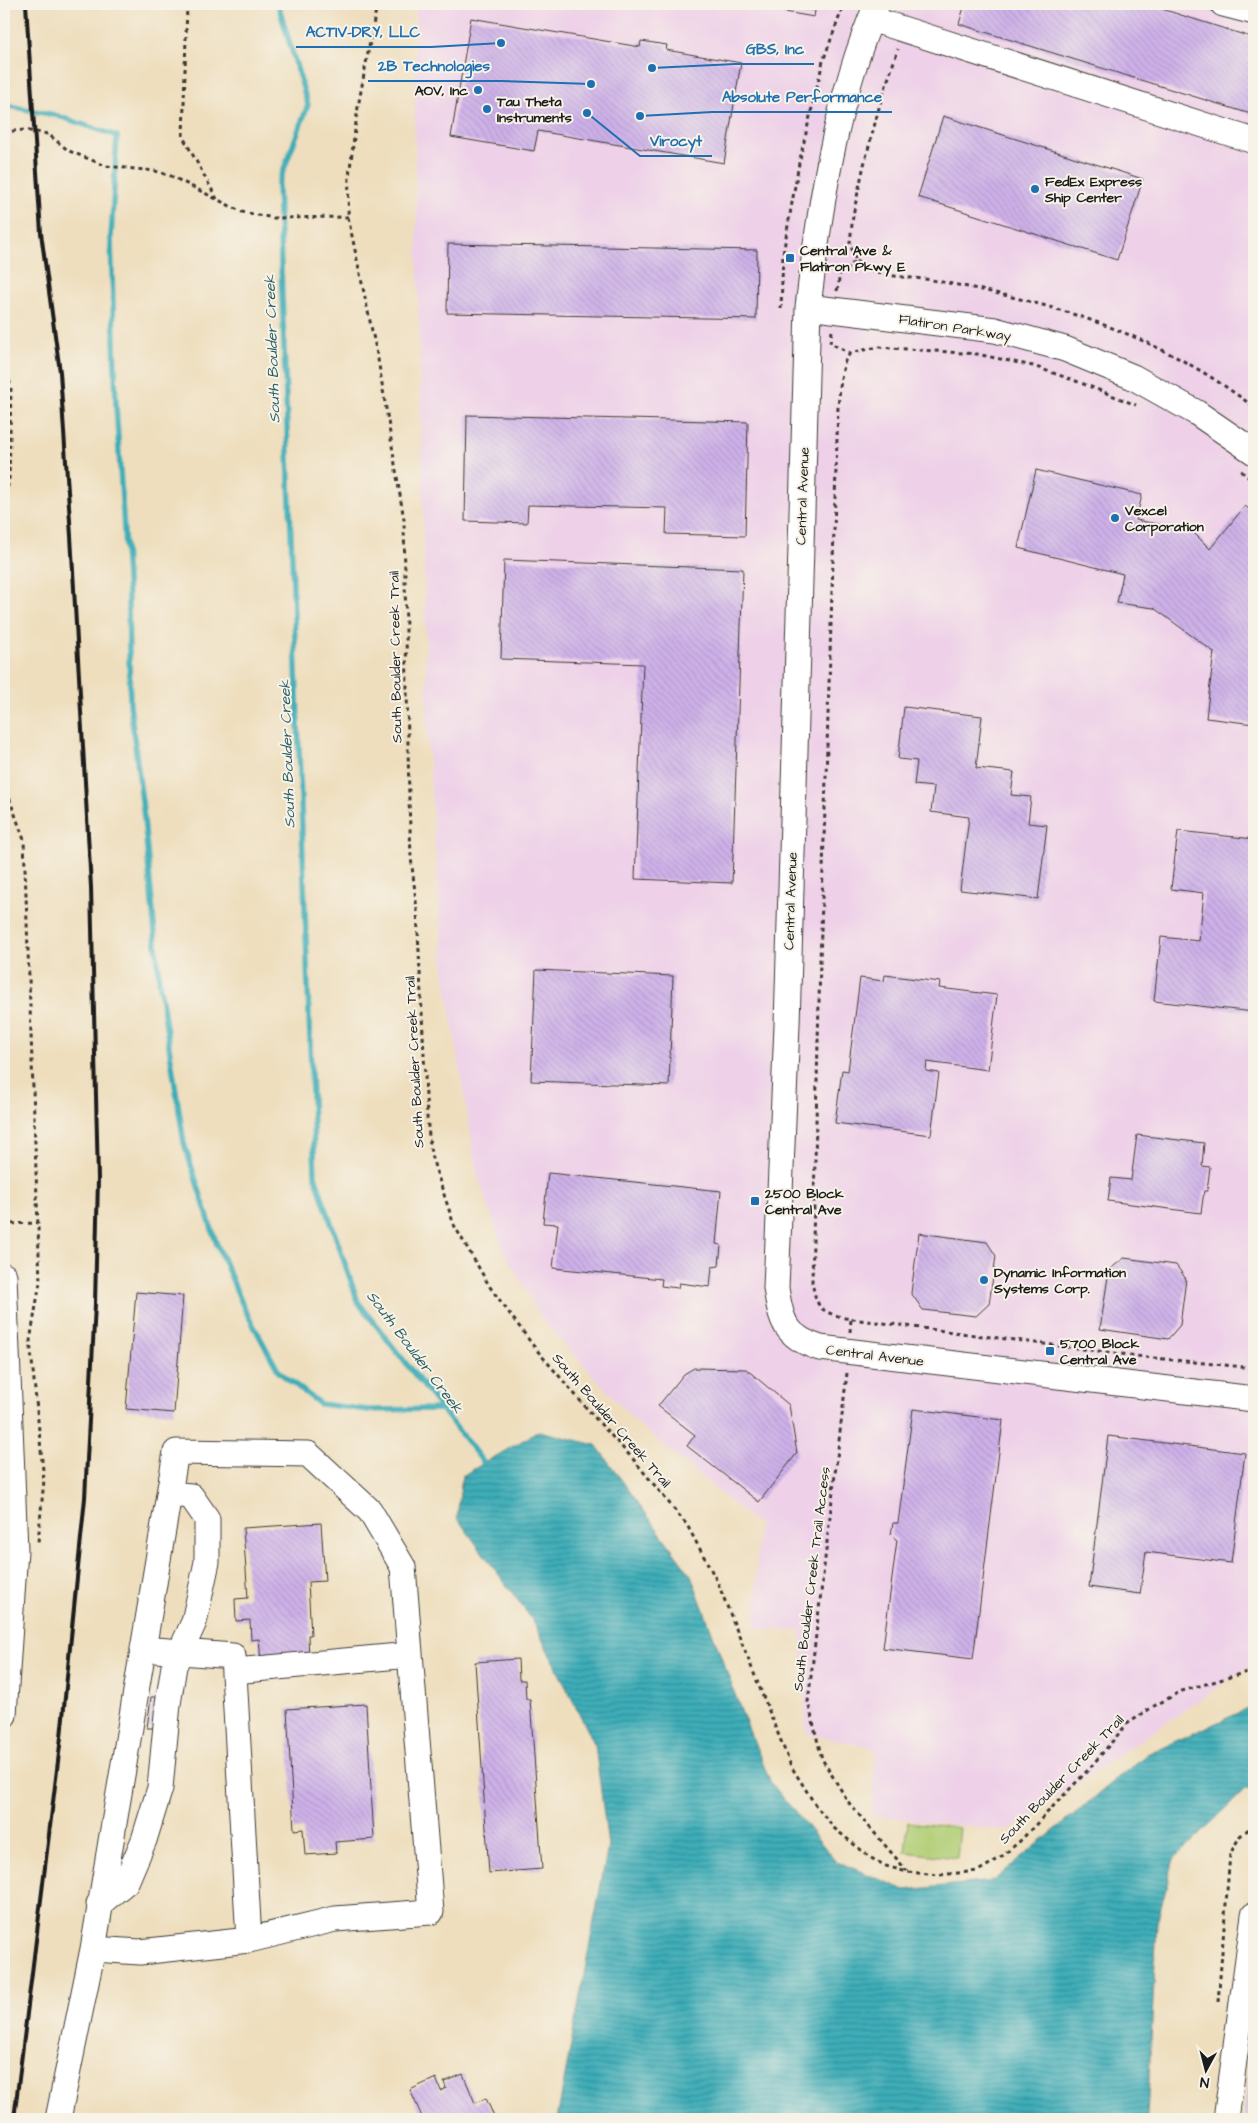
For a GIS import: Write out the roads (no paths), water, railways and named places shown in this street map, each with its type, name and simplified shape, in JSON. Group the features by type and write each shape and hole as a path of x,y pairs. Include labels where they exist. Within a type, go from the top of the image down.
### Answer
{"street":[{"path":"1223,4 1254,12"},
{"path":"874,12 905,30 1254,141"},
{"name":"Central Avenue","path":"874,12 838,118 815,245 808,306 787,1025 776,1288 781,1318 788,1330 809,1345 849,1353 1062,1375 1254,1399"},
{"name":"Flatiron Parkway","path":"808,306 995,330 1064,349 1133,377 1197,413 1245,459"},
{"path":"4,1276 15,1550 4,1715"},
{"path":"58,2119 93,1949 176,1452 308,1454 370,1511 403,1567 431,1912 335,1919 249,1940 140,1952 93,1949"},
{"path":"99,1904 126,1882 144,1840 160,1788 174,1666 194,1622 207,1562 207,1520 191,1496 169,1494"},
{"path":"143,1650 233,1656 249,1940"},
{"path":"234,1671 410,1655"},
{"path":"1226,2119 1243,2074 1254,1914"}],"water":[{"path":"539,1431 596,1445 691,1575 743,1716 771,1783 836,1861 905,1890 993,1881 1147,1754 1254,1706 1254,1788 1245,1790 1174,1859 1157,1922 1147,2119 557,2119 608,1846 595,1745 533,1621 457,1518 462,1476"}],"waterway":[{"name":"South Boulder Creek","path":"278,4 308,105 278,185 315,1176 358,1302 483,1462"},
{"path":"4,105 55,115 117,136 111,238 116,405 128,595 130,704 144,818 160,987 184,1143 216,1242 244,1308 279,1372 320,1404 368,1410 441,1409"}],"railway":[{"path":"14,2119 61,1737 85,1498 95,1304 98,1179 91,887 71,536 60,372 41,233 26,4"}],"place":[{"name":"ACTIV-DRY, LLC","path":"501,43"},
{"name":"GBS, Inc","path":"652,68"},
{"name":"2B Technologies","path":"591,84"},
{"name":"AOV, Inc","path":"478,90"},
{"name":"Tau Theta Instruments","path":"487,109"},
{"name":"Virocyt","path":"587,113"},
{"name":"Absolute Performance","path":"640,116"},
{"name":"FedEx Express Ship Center","path":"1035,189"},
{"name":"Central Ave & Flatiron Pkwy E","path":"790,258"},
{"name":"Vexcel Corporation","path":"1115,518"},
{"name":"2500 Block Central Ave","path":"755,1201"},
{"name":"Dynamic Information Systems Corp.","path":"984,1280"},
{"name":"5700 Block Central Ave","path":"1050,1351"}]}
